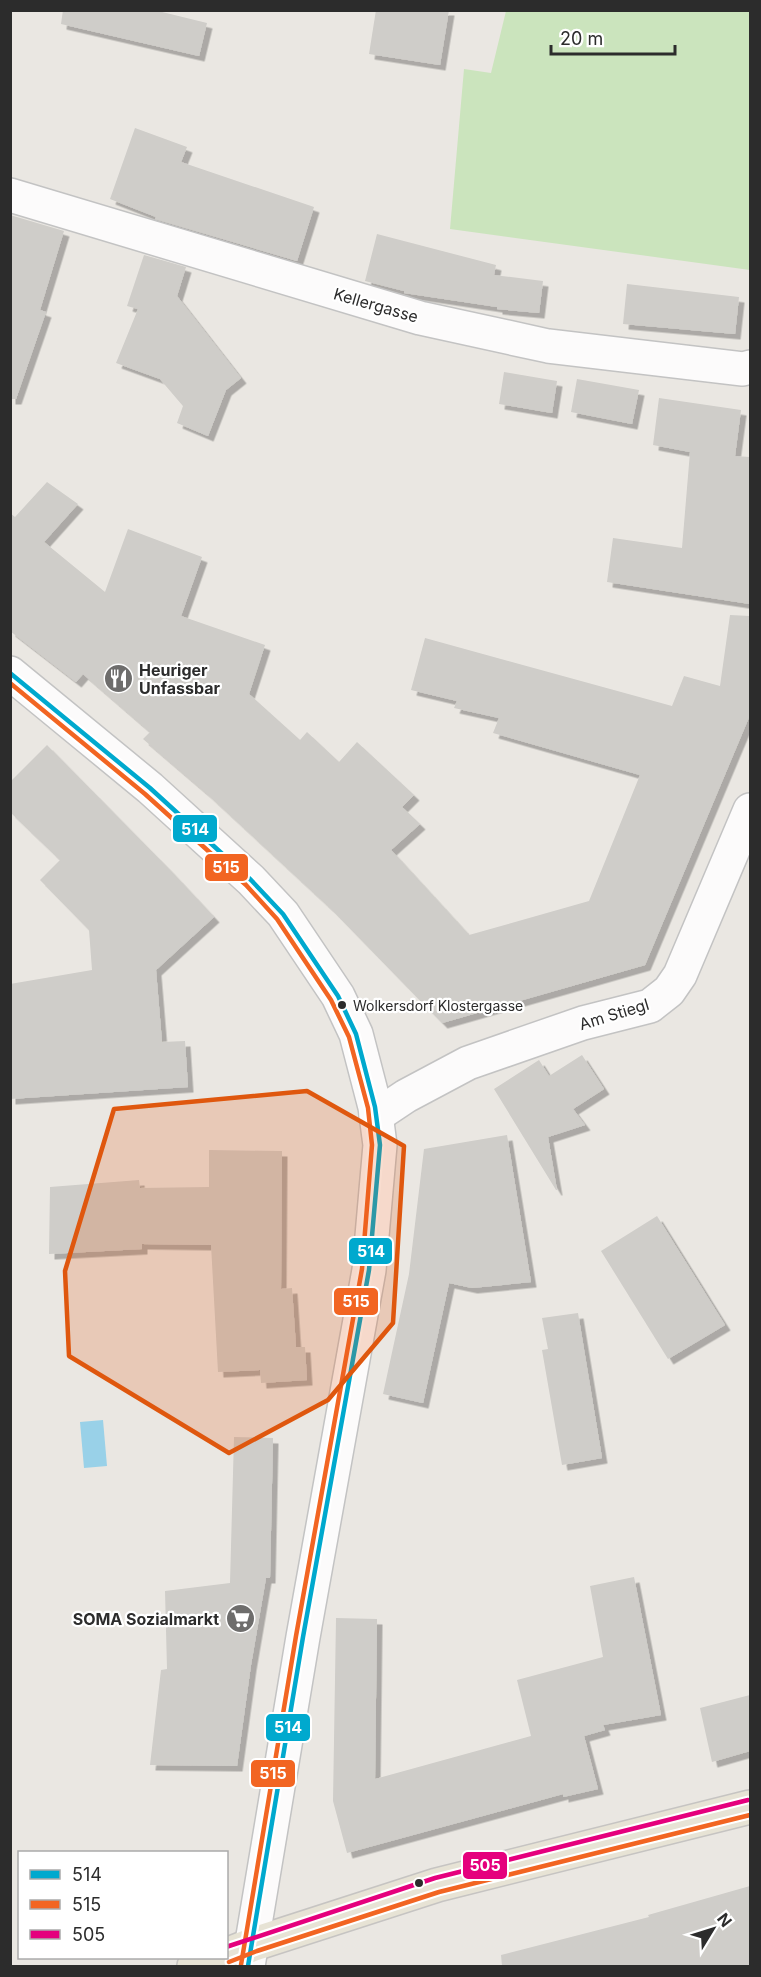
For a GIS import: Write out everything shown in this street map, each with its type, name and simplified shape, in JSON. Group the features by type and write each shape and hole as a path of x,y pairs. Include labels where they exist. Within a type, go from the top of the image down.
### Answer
{"main road":[{"path":"243,1955 437,1885 750,1808"},
{"path":"194,1966 217,1959"}],"street":[{"name":"Kellergasse","path":"10,195 420,318 548,346 748,371"},
{"path":"10,673 150,788 251,880 283,914 338,996 356,1034 368,1072 376,1116 380,1145 369,1270 292,1704 243,1955"},
{"name":"Am Stiegl","path":"376,1116 406,1096 468,1063 583,1023 650,1006 660,999 675,984 680,975 750,810"}],"highlighted area":[{"path":"307,1091 404,1146 393,1323 328,1400 229,1453 69,1356 65,1271 114,1109"}],"green space":[{"path":"506,11 750,11 750,270 450,229 464,69 491,73"}],"water":[{"path":"103,1420 107,1466 84,1468 80,1422"}],"building":[{"path":"63,10 154,10 207,23 199,56 61,24"},
{"path":"376,10 449,10 440,65 369,54"},
{"path":"135,128 187,147 181,162 314,207 297,261 155,219 156,217 110,199"},
{"path":"10,215 64,231 40,310 46,312 16,399 10,399"},
{"path":"377,234 496,265 494,275 543,281 539,313 497,309 497,307 404,293 404,291 365,281"},
{"path":"144,255 186,267 177,296 241,378 226,390 208,436 177,423 183,406 160,379 116,363 138,309 127,306"},
{"path":"627,284 739,297 735,334 623,324"},
{"path":"504,372 557,381 552,413 499,404"},
{"path":"577,379 639,390 632,424 571,412"},
{"path":"659,398 741,410 735,456 750,457 750,604 607,582 613,538 682,548 690,452 653,445"},
{"path":"47,482 78,504 44,542 105,592 128,529 202,557 181,616 265,645 249,694 300,740 307,732 339,762 357,742 414,795 402,807 420,824 391,850 469,935 589,901 640,775 493,733 499,718 454,708 457,701 411,690 425,638 672,706 684,676 720,686 730,615 750,616 750,715 645,965 442,1023 330,908 206,793 143,739 150,732 83,674 76,682 10,631 10,513 15,517"},
{"path":"47,745 214,917 156,970 162,1042 185,1041 188,1087 10,1099 10,984 92,970 89,930 40,880 60,860 10,812 10,782"},
{"path":"582,1055 604,1089 573,1109 585,1125 548,1137 556,1190 494,1089 539,1060 549,1076"},
{"path":"507,1135 531,1282 472,1288 449,1283 423,1403 383,1394 409,1274 424,1149"},
{"path":"209,1150 282,1151 281,1289 292,1288 296,1347 305,1347 307,1380 261,1383 260,1370 218,1372 211,1245 142,1244 142,1249 49,1254 50,1187 139,1180 140,1188 209,1187"},
{"path":"657,1216 725,1325 668,1359 601,1251"},
{"path":"578,1313 602,1458 562,1465 542,1350 548,1349 542,1318"},
{"path":"234,1437 273,1438 270,1578 266,1578 237,1766 150,1765 161,1670 167,1669 165,1591 230,1583"},
{"path":"634,1577 661,1715 603,1725 605,1730 584,1736 598,1789 563,1797 563,1794 347,1853 333,1801 336,1618 377,1619 375,1779 531,1736 517,1680 603,1657 590,1586"},
{"path":"750,1695 750,1751 712,1762 700,1708"},
{"path":"750,1886 750,1966 502,1966 501,1955 649,1917 648,1915"}],"transit line":[{"name":"514","path":"10,673 150,788 251,880 283,914 338,996 356,1034 375,1107 380,1145 369,1270 303,1637 248,1966"},
{"name":"515","path":"10,683 145,794 246,885 277,919 331,1000 349,1037 368,1108 372,1145 362,1269 296,1636 241,1965"},
{"name":"505","path":"228,1946 435,1878 748,1800"},
{"name":"515","path":"229,1962 439,1892 750,1815"}],"place":[{"name":"Heuriger Unfassbar","path":"118,679"},
{"name":"Wolkersdorf Klostergasse","path":"342,1005"},
{"name":"SOMA Sozialmarkt","path":"240,1619"}]}
